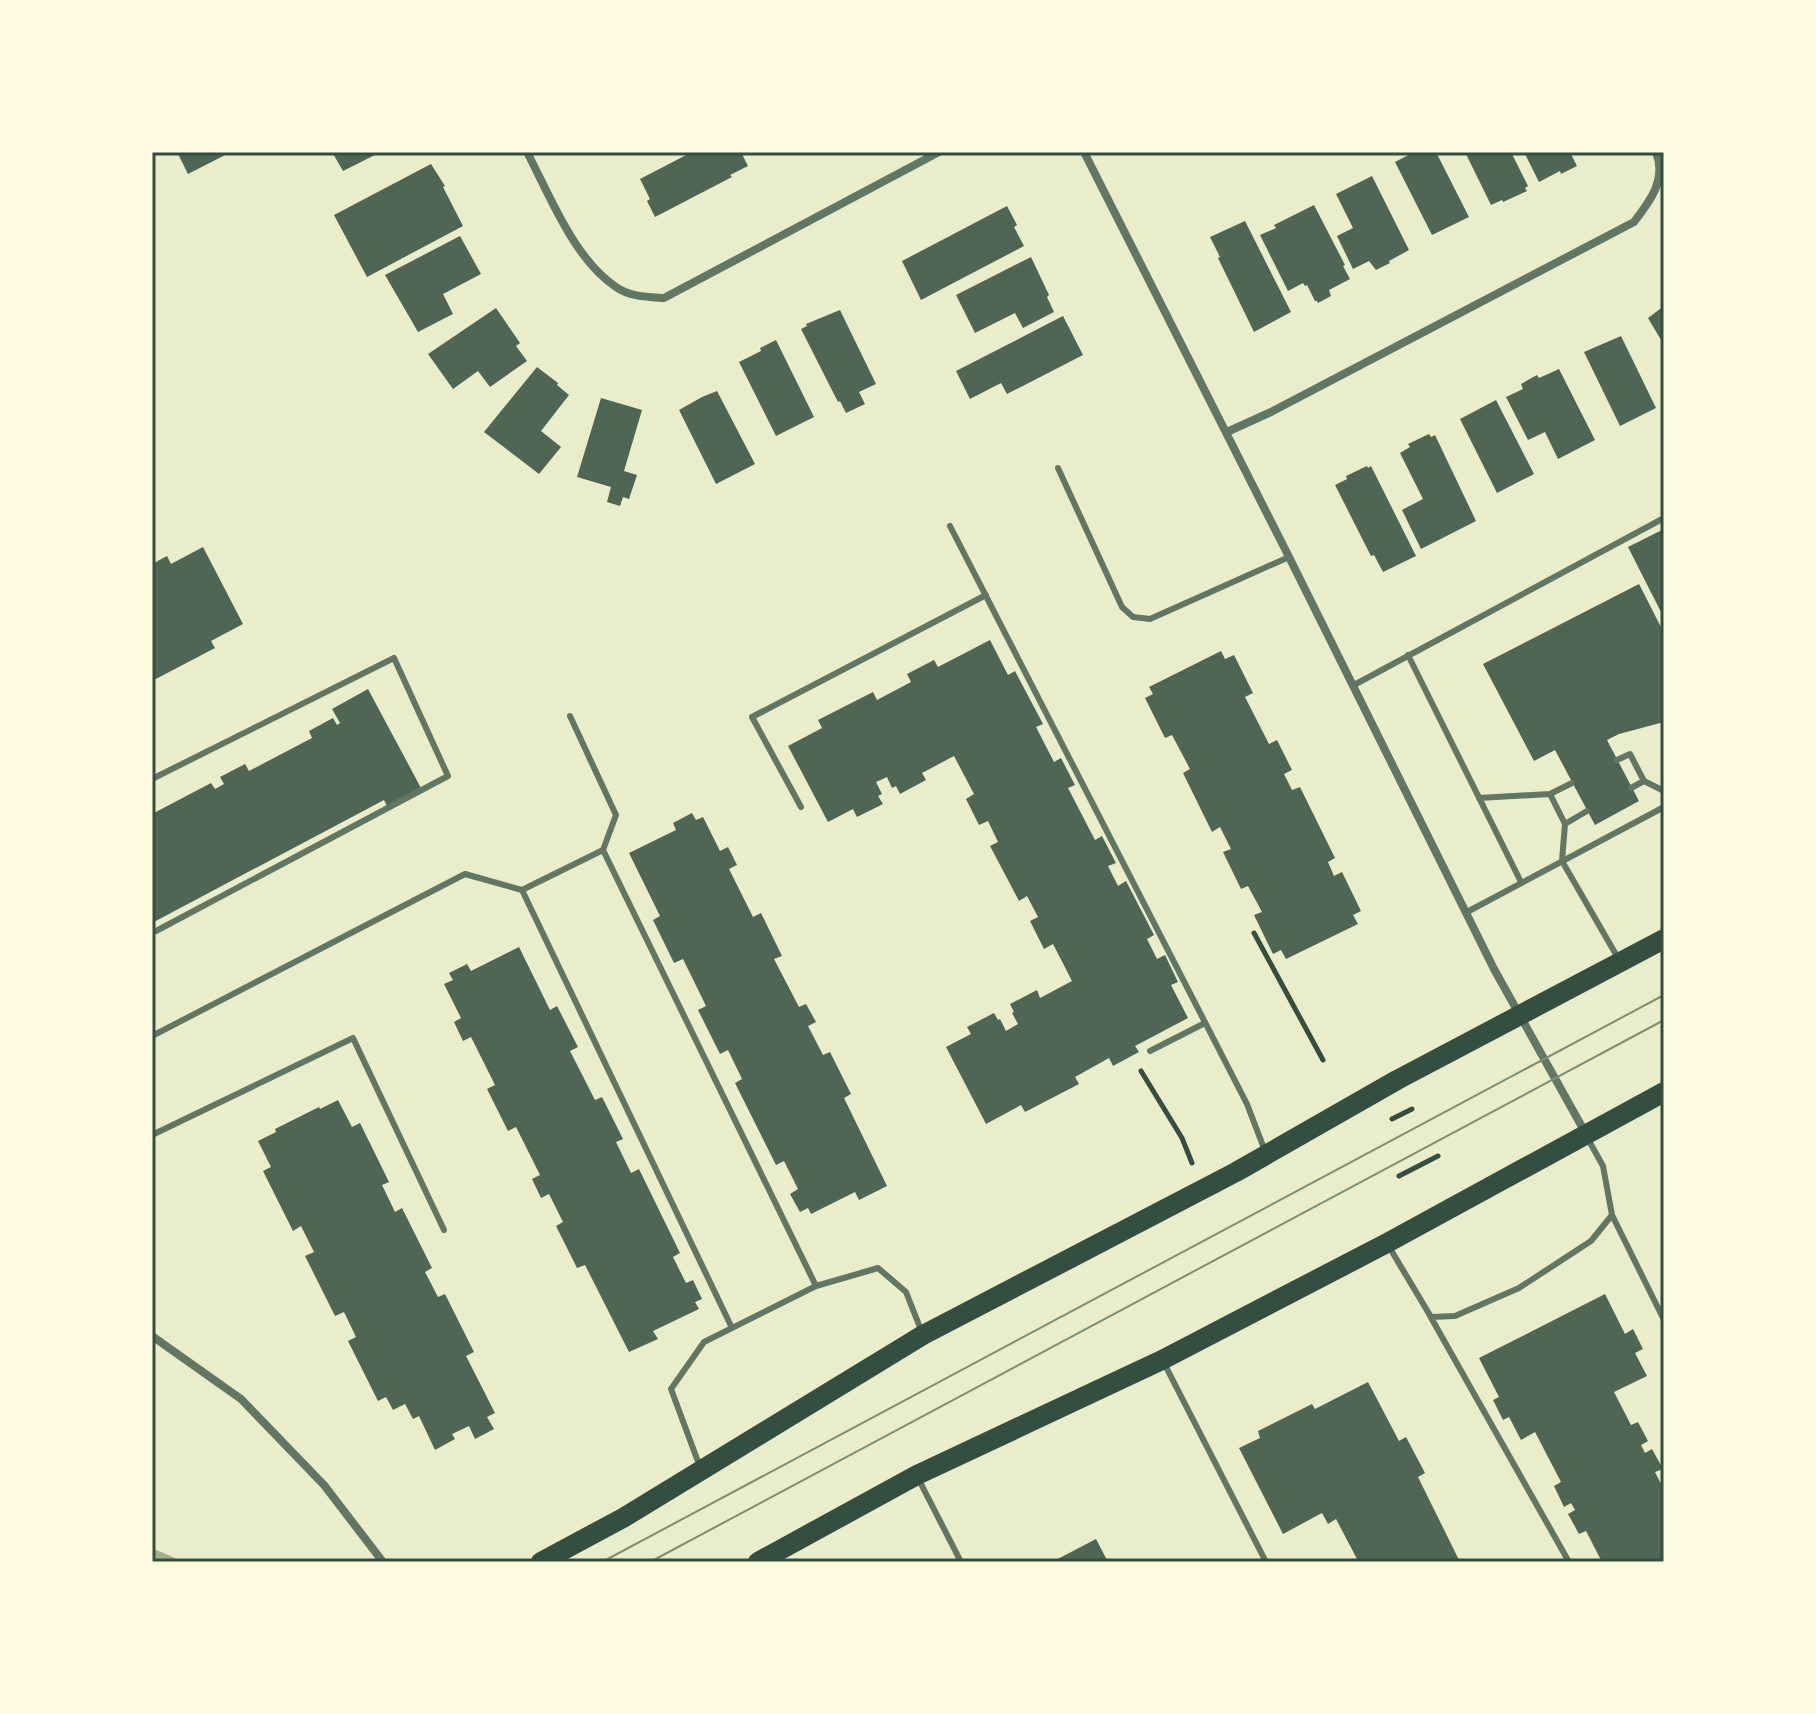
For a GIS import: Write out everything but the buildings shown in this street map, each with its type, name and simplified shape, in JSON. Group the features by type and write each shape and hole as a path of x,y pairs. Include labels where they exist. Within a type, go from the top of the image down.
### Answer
{"main road":[{"path":"541,1562 623,1518 923,1335 1267,1155 1397,1080 1664,939"},
{"path":"758,1562 917,1475 1162,1360 1387,1243 1664,1092"}],"street":[{"path":"527,152 565,225 584,256 601,275 617,289 639,296 664,298 939,152"},
{"path":"1084,152 1494,969 1586,1136"},
{"path":"1227,432 1285,405 1634,222 1656,194 1660,163 1656,152"},
{"path":"152,1336 241,1399 324,1485 383,1562"}],"lane":[{"path":"1058,468 1122,607 1133,617 1150,619 1289,557"},
{"path":"1354,685 1664,518"},
{"path":"950,526 1247,1104 1267,1155"},
{"path":"801,807 752,717 986,595"},
{"path":"1408,655 1521,882"},
{"path":"152,779 394,658 448,776 156,931"},
{"path":"152,1036 465,874 522,890 603,850 616,815 570,716"},
{"path":"1617,760 1630,754 1644,781 1664,791"},
{"path":"1631,788 1644,781"},
{"path":"1479,798 1550,794 1572,783"},
{"path":"1550,794 1565,824 1562,861 1620,961"},
{"path":"1467,912 1664,807"},
{"path":"1565,824 1587,811"},
{"path":"603,850 816,1286"},
{"path":"522,890 732,1328"},
{"path":"1150,1051 1205,1023"},
{"path":"152,1135 353,1038 444,1230"},
{"path":"1586,1136 1603,1166 1612,1215 1664,1320"},
{"path":"1429,1313 1431,1317 1455,1316 1519,1288 1591,1241 1612,1215"},
{"path":"1387,1243 1569,1562"},
{"path":"701,1470 671,1389 704,1342 816,1286 878,1268 906,1292 923,1335"},
{"path":"1162,1360 1266,1562"},
{"path":"917,1475 961,1562"}],"path":[{"path":"1254,933 1323,1060"},
{"path":"1136,1063 1182,1138 1203,1187"},
{"path":"1399,1176 1438,1156"}],"waterway":[{"path":"152,1554 171,1562"}],"tram line":[{"path":"602,1562 1664,995"},
{"path":"650,1562 1664,1020"}]}
